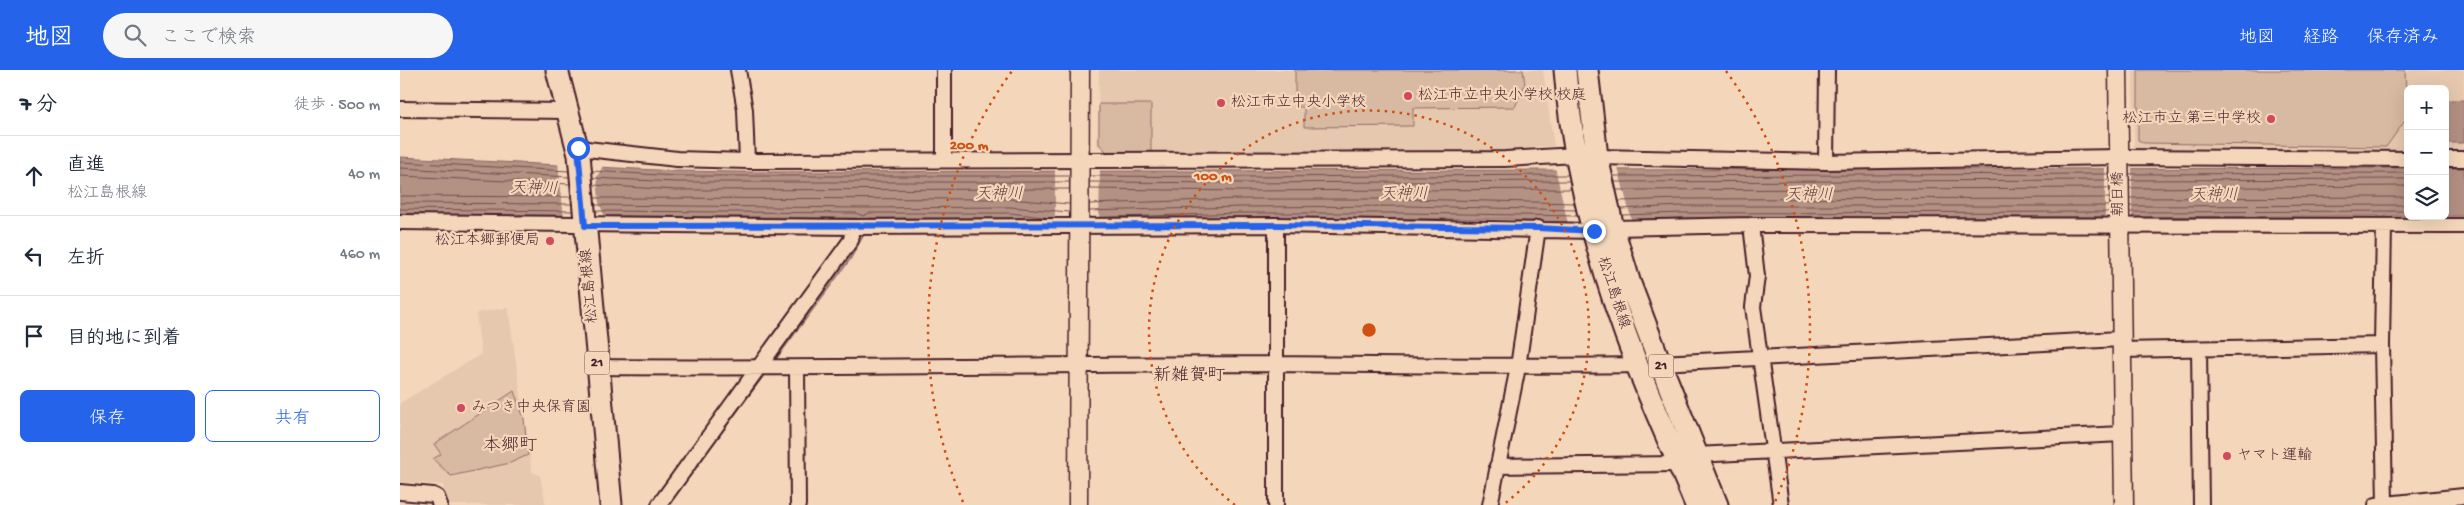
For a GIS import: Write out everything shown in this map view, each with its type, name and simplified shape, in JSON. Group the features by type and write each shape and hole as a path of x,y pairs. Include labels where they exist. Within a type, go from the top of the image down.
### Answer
{"main road":[{"name":"松江島根線","path":"557,70 578,152 611,505"},
{"name":"松江島根線","path":"1565,70 1568,112 1587,158 1603,227 1610,287 1637,365 1687,460 1717,505"},
{"name":"松江島根線","path":"1587,70 1587,158"},
{"name":"松江島根線","path":"1603,227 1630,284 1660,363 1687,460 1696,505"}],"street":[{"path":"738,70 745,110 747,161"},
{"path":"944,70 944,159"},
{"path":"1078,505 1080,70"},
{"path":"1826,162 1827,70"},
{"name":"朝日橋","path":"2118,70 2120,344 2124,505"},
{"path":"400,109 568,111"},
{"path":"578,152 677,159 747,161 1587,158 1826,162 2404,159"},
{"path":"2449,159 2464,159"},
{"path":"400,222 852,227 1276,225 1538,228 1751,225 2464,226"},
{"path":"1276,225 1276,505"},
{"path":"1751,225 1757,276 1753,307 1781,505"},
{"path":"2384,226 2380,505 2464,496"},
{"path":"659,505 851,240 852,227"},
{"path":"1490,505 1518,367 1538,228"},
{"path":"1660,363 2120,344 2199,349 2382,346"},
{"path":"2199,349 2202,505"},
{"path":"597,367 756,369 1277,364 1518,367 1637,365"},
{"path":"797,368 798,505"},
{"path":"1497,466 1687,460 1774,452 2122,434"},
{"path":"400,492 433,495 438,497 440,505"}],"shaded area":[{"name":"松江市立中央小学校","path":"1099,70 1543,70 1554,146 1532,147 1504,154 1107,155 1097,145"},
{"name":"松江市立中央小学校 校庭","path":"1295,70 1523,70 1525,84 1515,107 1413,108 1413,126 1304,127 1304,107 1295,107"},
{"name":"松江市立 第三中学校","path":"2133,70 2464,70 2464,154 2449,153 2449,85 2404,85 2404,153 2134,150"},
{"name":"松江市立 第三中学校","path":"2138,70 2405,70 2404,122 2386,147 2144,143 2138,140"},
{"path":"1099,104 1151,104 1151,153 1108,153 1099,144"},
{"name":"みつき中央保育園","path":"508,307 532,472 540,475 546,505 446,505 443,485 400,482 400,403 481,354 476,313"},
{"path":"514,391 524,418 528,455 510,463 451,476 433,459 441,454 434,444"}],"water":[{"path":"2449,100 2464,100 2464,143 2449,143"},
{"name":"天神川","path":"400,157 676,171 738,172 2404,168 2404,216 2385,216 2383,221 2378,216 1683,218 1560,222 1515,221 1514,219 1240,218 1052,223 1010,218 869,218 865,223 860,223 857,218 400,214"},
{"path":"2449,168 2464,168 2464,216 2449,216"},
{"path":"858,235 864,235 850,260 671,501 668,499"}],"pier":[{"path":"558,163 604,164 597,177 599,203 606,219 564,218"},
{"path":"2105,166 2132,166 2132,219 2105,219"},
{"path":"1555,167 1618,168 1632,222 1568,224"},
{"path":"1055,168 1100,168 1099,224 1055,223"}],"place":[{"name":"松江市立中央小学校 校庭","path":"1408,96"},
{"name":"松江市立中央小学校","path":"1221,103"},
{"name":"松江市立 第三中学校","path":"2271,119"},
{"name":"松江本郷郵便局","path":"550,241"},
{"name":"みつき中央保育園","path":"461,408"},
{"name":"ヤマト運輸","path":"2227,456"}],"district":[{"name":"新雑賀町","path":"1189,376"},
{"name":"本郷町","path":"510,446"}],"route":[{"path":"578,148 585,226 1078,227 1276,225 1538,228 1594,231"}]}
